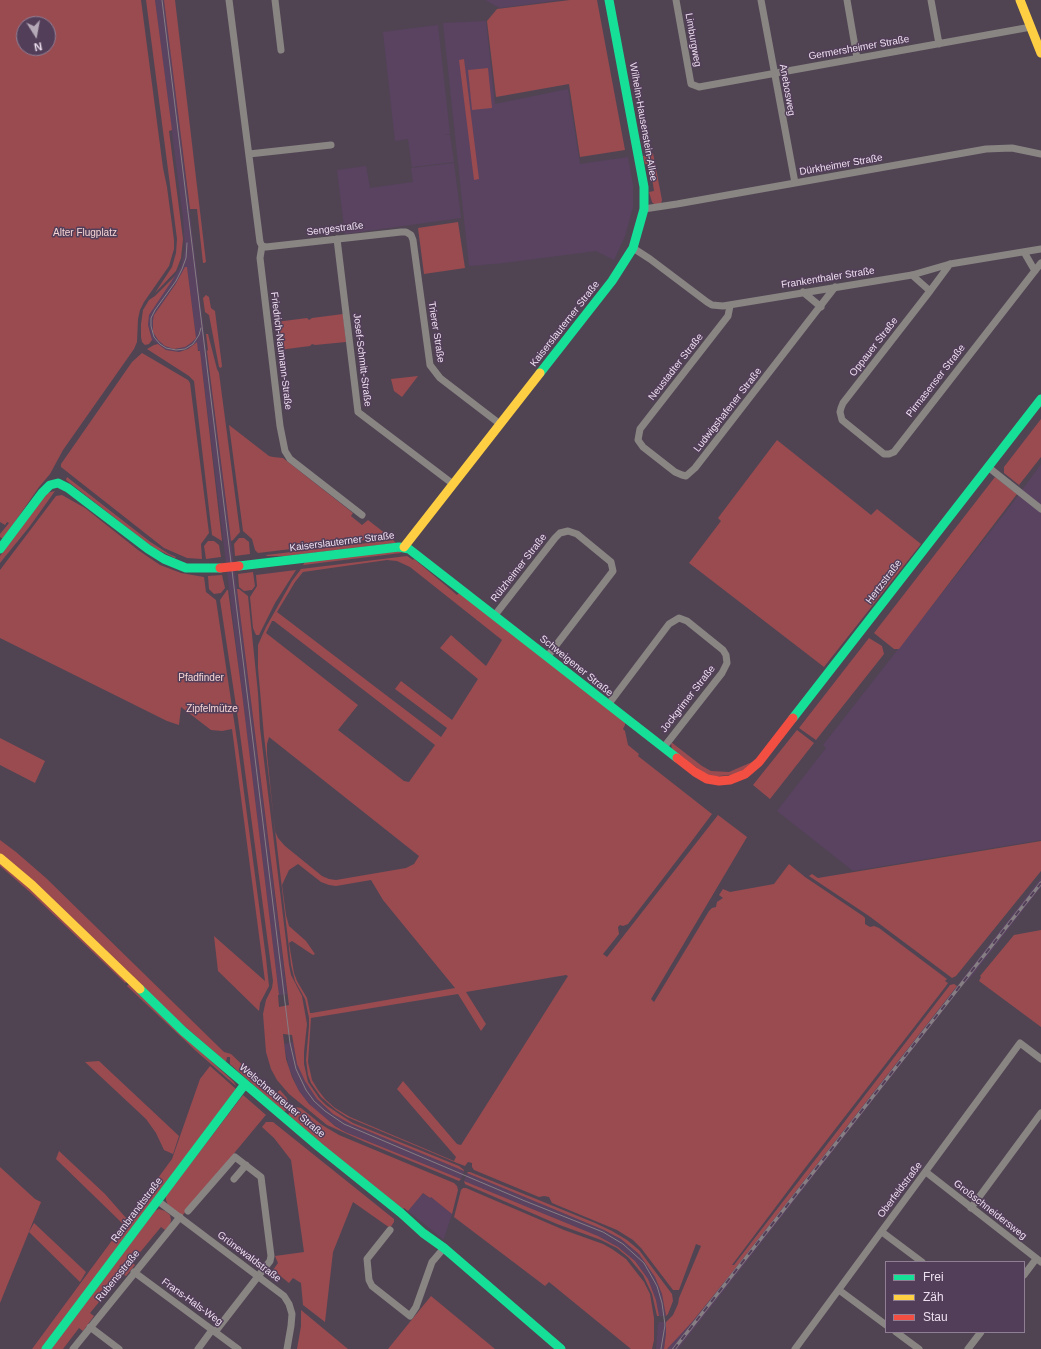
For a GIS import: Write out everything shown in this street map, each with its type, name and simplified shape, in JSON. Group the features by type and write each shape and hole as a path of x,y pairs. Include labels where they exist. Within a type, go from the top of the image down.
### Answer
{"main road":[{"name":"Wilhelm-Hausenstein-Allee","path":"609,0 643,176 644,209 634,248"},
{"path":"1020,0 1041,53"},
{"name":"Kaiserslauterner Straße","path":"0,549 42,493 52,484 60,483 148,549 164,559 186,568 220,568 404,547 612,281 634,248"},
{"name":"Hertzstraße","path":"742,776 754,768 770,748 1041,399"},
{"name":"Schweigener Straße","path":"404,547 414,552 695,772 707,779 725,781 742,776"},
{"name":"Welschneureuter Straße","path":"0,858 32,885 183,1031 319,1147 401,1213 423,1233 444,1248 561,1349"},
{"name":"Rembrandtstraße","path":"46,1349 245,1084"}],"street":[{"name":"Friedrich-Naumann-Straße","path":"229,0 259,240 262,246 260,258 285,451 290,459 362,515"},
{"path":"275,0 281,50"},
{"name":"Limburgweg","path":"676,0 691,84"},
{"name":"Anebosweg","path":"761,0 794,183"},
{"path":"847,0 857,58"},
{"path":"931,0 939,44"},
{"name":"Germersheimer Straße","path":"691,84 699,87 1031,27"},
{"path":"249,154 331,145"},
{"name":"Dürkheimer Straße","path":"644,209 986,149 1012,148 1041,154"},
{"name":"Sengestraße","path":"262,246 266,247 401,232 406,232 411,235"},
{"name":"Trierer Straße","path":"411,235 413,240 430,365 440,378 500,424"},
{"name":"Josef-Schmitt-Straße","path":"337,239 358,412 453,484"},
{"name":"Frankenthaler Straße","path":"634,248 707,302 716,306 730,306 803,292 912,275 950,264 1041,249"},
{"path":"1024,252 1035,271"},
{"name":"Pirmasenser Straße","path":"841,418 843,422 884,454 894,452 1041,263"},
{"name":"Oppauer Straße","path":"841,418 840,412 842,403 950,264"},
{"path":"912,275 930,291"},
{"name":"Ludwigshafener Straße","path":"638,440 643,447 675,472 682,476 688,474 695,468 835,287"},
{"path":"803,292 821,307"},
{"name":"Neustadter Straße","path":"638,440 640,429 728,316 730,306"},
{"path":"988,467 1041,509"},
{"name":"Rülzheimer Straße","path":"495,615 560,533 568,531 577,534 611,562 613,571 548,657"},
{"name":"Jockgrimer Straße","path":"608,705 669,624 678,618 687,621 723,650 726,654 727,663 722,673 664,747"},
{"name":"Oberfeldstraße","path":"795,1349 1020,1043 1041,1059"},
{"path":"971,1208 1041,1113"},
{"path":"188,1211 235,1157 261,1177 271,1256 270,1261 198,1349"},
{"path":"234,1180 246,1165"},
{"name":"Großschneidersweg","path":"926,1172 1038,1260"},
{"name":"Grünewaldstraße","path":"158,1201 284,1296 289,1304 292,1319 287,1349"},
{"name":"Rubensstraße","path":"73,1349 180,1217"},
{"path":"390,1230 367,1259 369,1280 372,1286 410,1316 416,1307 432,1262 444,1248"},
{"path":"882,1232 921,1261"},
{"path":"1025,1274 1038,1260"},
{"name":"Frans-Hals-Weg","path":"134,1272 238,1349"},
{"path":"839,1290 885,1324"},
{"path":"90,1327 119,1349"},
{"path":"897,1333 919,1349"},
{"path":"968,1349 980,1333"}],"shaded area":[{"path":"155,0 164,0 287,994 279,995 200,351 193,346 179,352 166,350 152,340 148,325 151,310 181,266 185,249 183,218","holes":["187,267 196,338 188,345 177,349 166,346 158,340 153,332 153,320 154,315"]},
{"path":"485,0 561,0 500,8"},
{"path":"486,21 495,104 568,89 580,164 628,157 633,185 633,207 625,236 614,260 596,251 469,266 443,23"},
{"path":"438,25 450,134 444,135 450,135 454,162 412,167 408,139 395,141 383,32"},
{"path":"454,163 461,218 345,234 337,170 366,166 370,188 413,182 411,168"},
{"path":"1041,464 1041,840 853,871 777,811 826,748 823,745 1012,504"},
{"path":"1041,878 1041,887 971,977 963,985 960,982"},
{"path":"957,986 960,989 678,1349 667,1349 692,1322 734,1270"},
{"path":"293,1042 297,1064 305,1080 317,1099 333,1114 351,1124 464,1171 461,1179 345,1132 315,1111 299,1091 289,1068 284,1044"},
{"path":"467,1173 604,1230 621,1239 639,1254 655,1277 662,1294 666,1316 659,1316 656,1300 648,1279 635,1261 618,1247 598,1236 464,1181"},
{"path":"423,1193 429,1198 431,1197 452,1214 443,1239 408,1211"},
{"path":"659,1322 666,1322 664,1349 656,1349"}],"green space":[{"name":"Alter Flugplatz","path":"0,0 141,0 163,168 167,187 174,249 169,266 140,310 137,342 134,349 63,450 50,474 39,487 3,539 0,537 0,534 9,523 7,522 5,525 0,522"},
{"path":"146,0 155,0 172,130 169,131 183,239 181,258 176,271 155,293 172,267 176,253 177,239"},
{"path":"164,0 175,0 206,262 204,263 197,209 190,209"},
{"path":"570,0 597,0 625,150 580,157 569,84 496,97 487,21 497,9"},
{"path":"464,59 479,179 474,180 459,60"},
{"path":"488,68 492,108 472,110 468,70"},
{"path":"653,153 662,200 661,204 655,205 652,202 649,192 654,191 650,164 645,164 643,156"},
{"path":"458,222 465,268 424,274 418,228"},
{"path":"185,267 187,267 196,338 185,347 174,349 165,346 158,340 153,332 153,320 154,315 175,285"},
{"path":"175,276 149,315 148,325 152,340 149,344 145,345 142,342 141,337 143,310 149,300"},
{"path":"206,295 209,297 211,308 215,311 222,366 221,368 219,367 209,315 205,312 203,298"},
{"path":"343,314 346,342 312,344 310,346 279,350 276,322 307,318 309,320 312,318"},
{"path":"206,334 208,334 219,373 240,532 231,541 207,351"},
{"path":"197,342 198,351 200,351 222,541 212,535 194,381 189,376 147,349 158,344 166,350 179,352 188,349"},
{"path":"142,353 188,380 190,383 209,533 201,544 202,559 187,558 164,548 61,467 61,464 132,362"},
{"path":"418,376 402,397 394,391 391,379"},
{"path":"1041,419 1041,457 1019,485 1004,473 1004,467"},
{"path":"229,425 269,456 283,458 353,513 351,516 362,525 368,520 390,537 258,553 255,550 252,539 243,531"},
{"path":"777,440 871,515 877,509 921,544 824,667 689,563 721,521 718,518"},
{"path":"67,477 149,541 176,557 175,558 156,549 147,543 66,480"},
{"path":"995,477 1017,494 899,649 894,649 874,633"},
{"path":"55,491 30,526 0,563 0,556 47,493"},
{"path":"62,495 85,508 138,550 160,565 181,573 204,577 206,592 216,600 238,747 269,986 260,1003 259,1011 218,971 214,936 265,981 232,729 222,731 211,730 181,707 179,725 167,721 0,638 0,570 56,496"},
{"path":"239,538 244,538 249,542 250,554 235,556 234,544"},
{"path":"393,540 396,543 286,556 266,555"},
{"path":"208,541 214,541 219,545 221,557 206,559 204,546"},
{"path":"400,550 401,553 303,565 305,562"},
{"path":"407,556 413,560 414,559 457,595 459,593 625,722 623,729 625,731 628,745 639,754 638,756 712,814 628,924 623,926 620,925 618,927 619,934 603,954 607,957 718,815 747,837 651,999 654,1002 709,911 716,907 717,902 723,898 719,895 723,889 730,892 774,884 789,864 805,877 863,916 865,918 865,924 870,927 874,926 879,928 947,979 945,981 948,983 946,986 732,1265 734,1265 950,985 954,984 957,986 734,1270 692,1322 667,1349 664,1349 666,1322 673,1315 701,1246 696,1244 679,1290 673,1290 641,1248 633,1240 617,1230 552,1203 549,1197 539,1197 474,1170 472,1163 468,1162 465,1166 347,1117 336,1110 321,1097 311,1083 308,1075 306,1060 309,1018 305,999 295,981 291,965 275,832 285,846 322,876 329,879 336,880 406,868 414,864 419,856 269,737 267,754 274,817 264,736 258,668 258,645 266,627 292,581 301,569","holes":["387,560 397,561 410,567 502,640 486,666 451,635 440,648 478,679 452,720 401,681 395,689 447,728 441,737 277,612 295,582 303,572","272,621 274,621 435,745 409,782 404,781 338,730 358,705 266,633","298,864 321,882 329,885 336,886 371,880 383,900 455,988 310,1013 307,998 294,973 289,943 292,941 313,955 315,954 306,941 289,926 282,885 289,870","566,975 568,976 461,1145 457,1144 403,1081 397,1089 456,1157 454,1161 350,1117 335,1108 325,1099 312,1080 308,1062 311,1018 458,994 481,1031 486,1024 466,992"]},
{"path":"296,570 275,603 259,635 256,635 253,628 250,597 257,586 256,575"},
{"path":"253,572 255,586 252,590 244,591 239,587 238,574"},
{"path":"222,575 225,588 221,593 214,594 209,589 208,576"},
{"path":"237,589 248,596 260,728 289,965 291,975 302,996 307,1024 304,1064 308,1082 326,1105 353,1123 459,1166 464,1171 351,1124 333,1114 317,1099 305,1081 297,1064 292,1035 283,1034 286,1059 292,1077 299,1091 309,1104 335,1126 345,1132 461,1179 459,1181 327,1125 289,1094 277,1080 271,1069 266,1052 263,1014 273,981 238,719 220,600 227,590 242,693 279,995 279,1007 289,1005"},
{"path":"869,638 882,646 884,654 816,740 799,728"},
{"path":"797,730 814,743 770,799 753,785"},
{"path":"0,738 45,761 35,783 0,765"},
{"path":"671,742 702,766 711,771 729,772 752,762 738,774 710,777 672,750"},
{"path":"0,840 46,878 224,1052 231,1054 274,1095 280,1090 287,1098 288,1103 286,1110 284,1112 230,1064 230,1057 227,1057 226,1062 182,1024 0,854"},
{"path":"1041,841 1041,871 956,976 952,978 869,916 809,876 812,874 818,878"},
{"path":"0,863 21,879 127,982 125,983 31,893 0,866"},
{"path":"1041,930 1041,1027 979,981 980,976 1014,935"},
{"path":"129,984 234,1082 236,1086 196,1051 127,986"},
{"path":"99,1061 179,1136 173,1154 164,1150 156,1133 146,1119 85,1062"},
{"path":"210,1066 236,1089 42,1349 32,1349 172,1159 200,1079"},
{"path":"243,1095 266,1115 182,1216 168,1205 166,1196"},
{"path":"292,1108 301,1108 322,1125 339,1135 454,1183 458,1190 452,1214 431,1197 430,1198 423,1193 408,1211 404,1208 403,1209 316,1140 288,1115"},
{"path":"266,1122 273,1122 394,1219 394,1222 390,1228 353,1202 333,1252 325,1322 303,1305 301,1283 293,1278 289,1283 273,1270 278,1263 275,1256 304,1252 291,1160 274,1138 262,1127"},
{"path":"59,1151 105,1194 127,1219 123,1224 56,1159"},
{"path":"0,1167 35,1199 41,1202 0,1303"},
{"path":"468,1172 595,1223 627,1240 639,1250 672,1294 673,1301 668,1314 666,1316 662,1294 655,1277 639,1254 621,1239 604,1230 467,1173"},
{"path":"464,1181 598,1236 618,1247 635,1261 648,1279 656,1300 659,1316 657,1316 652,1294 643,1275 629,1258 617,1248 467,1185"},
{"path":"463,1188 564,1230 603,1244 626,1259 644,1282 650,1294 654,1318 654,1340 652,1349 631,1349 549,1282 545,1286 454,1217 461,1190"},
{"path":"159,1209 170,1215 170,1225 165,1230 161,1227 132,1262 135,1265 126,1276 122,1274 90,1313 94,1316 83,1331 79,1328 63,1349 51,1349 155,1211"},
{"path":"34,1223 86,1272 80,1282 29,1232"},
{"path":"431,1296 495,1349 388,1349"},
{"path":"301,1310 348,1349 297,1349 301,1326"}],"tram line":[{"path":"162,0 290,1043 296,1069 306,1090 314,1101 325,1111 344,1124 525,1201 603,1232 623,1244 644,1263 657,1286 662,1303 665,1325 661,1349"},
{"path":"187,243 186,258 182,269 176,281 155,310 151,318 151,326 154,337 160,344 166,348 176,350 185,349 193,344 199,335 201,328"}],"railway":[{"path":"674,1349 1041,883"}],"traffic: fast":[{"path":"540,373 612,281 633,248 644,209 644,187 609,0"},
{"path":"793,718 1041,399"},
{"path":"0,549 42,493 50,485 58,483 68,488 148,549 164,559 186,568 220,568"},
{"path":"239,566 399,547 409,549 677,758"},
{"path":"140,989 183,1031 319,1147 401,1213 423,1233 444,1248 561,1349"},
{"path":"46,1349 245,1084"}],"traffic: slow":[{"path":"1020,0 1041,53"},
{"path":"404,547 540,373"},
{"path":"0,858 32,885 140,989"}],"traffic: jam":[{"path":"220,568 239,566"},
{"path":"677,758 707,779 719,781 730,780 745,774 759,762 793,718"}],"park label":[{"name":"Pfadfinder","path":"201,678"},
{"name":"Zipfelmütze","path":"212,709"}]}
